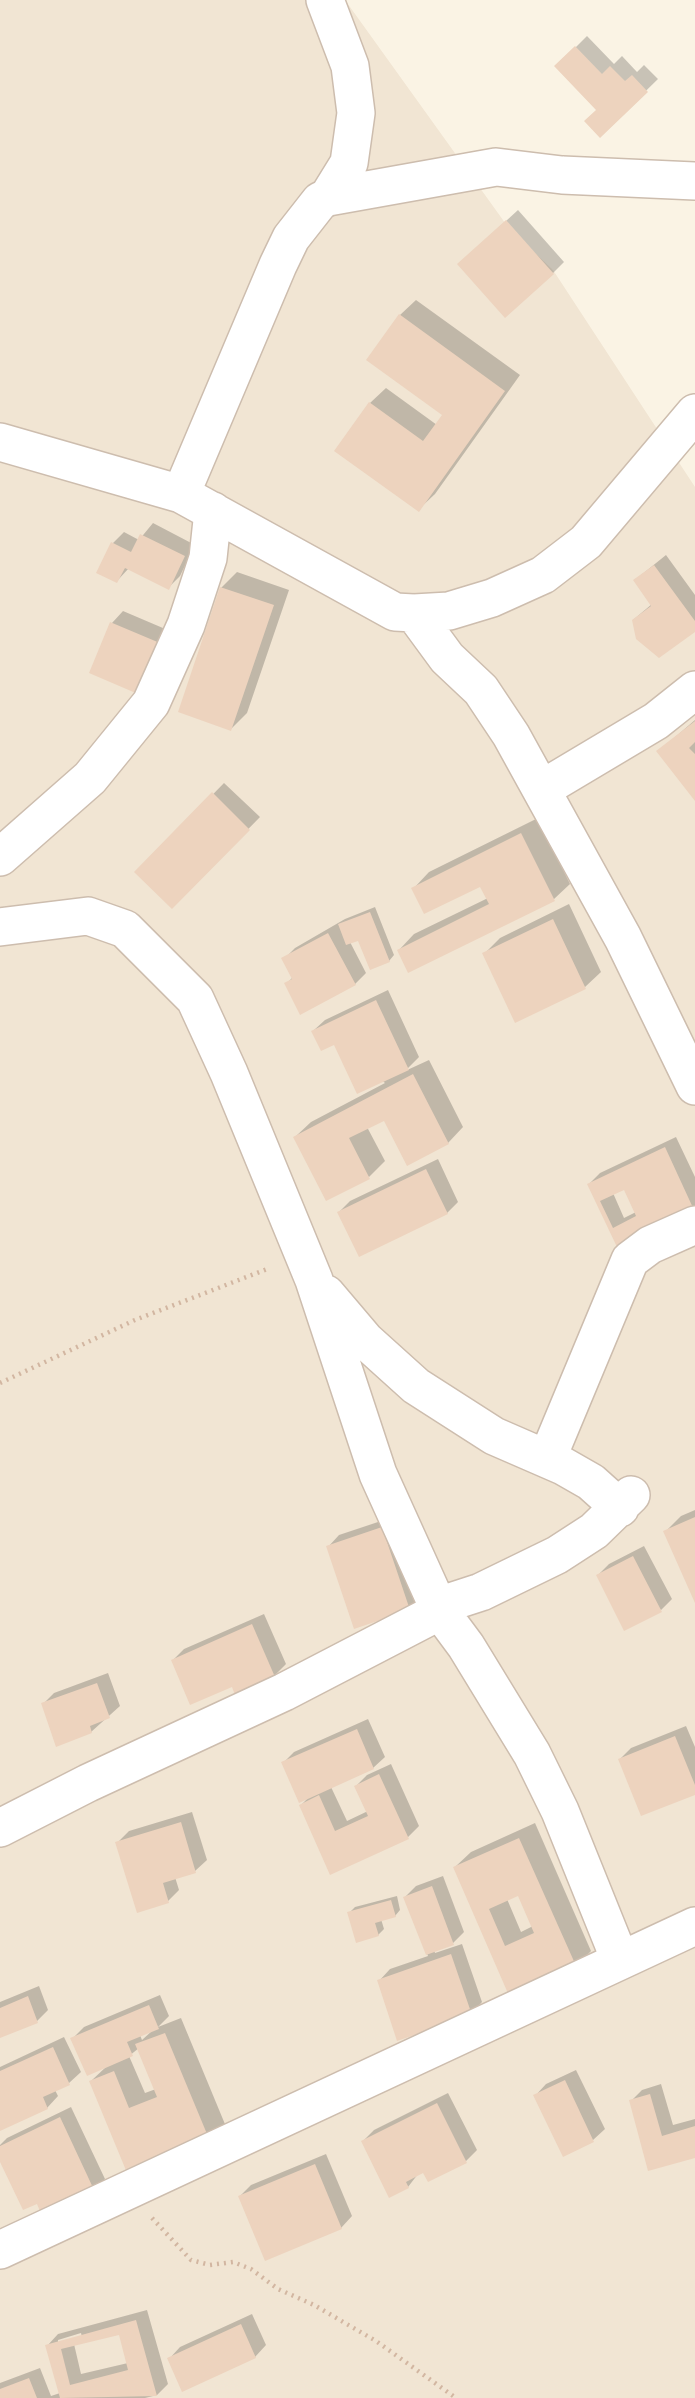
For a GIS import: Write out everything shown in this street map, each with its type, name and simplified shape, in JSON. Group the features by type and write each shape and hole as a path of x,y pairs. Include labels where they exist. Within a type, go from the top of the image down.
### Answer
{"street":[{"path":"181,494 259,304 291,238 310,211 328,197 349,163 356,113 350,66 325,0"},
{"path":"328,197 496,167 562,175 695,181"},
{"path":"0,442 181,494 396,612 414,613 449,611 492,598 543,575 586,542 695,413"},
{"path":"0,857 90,778 150,703 186,625 208,558 213,511"},
{"path":"414,613 447,658 481,690 542,789 623,938 695,1086"},
{"path":"542,789 656,721 695,690"},
{"path":"0,927 88,916 125,929 195,999 229,1073 309,1267 378,1474 439,1608 466,1646 532,1754 560,1811 620,1960"},
{"path":"547,1459 630,1261 650,1245 695,1225"},
{"path":"0,1828 88,1783 284,1692 439,1608 481,1592 557,1556 594,1531 625,1502 547,1459 494,1436 416,1386 365,1340 309,1267"},
{"path":"0,2250 695,1926"}],"path":[{"path":"0,1383 135,1320 309,1267"},
{"path":"130,2190 171,2241 191,2260 211,2265 233,2262 251,2269 278,2290 314,2305 376,2341 456,2398"}],"shaded area":[{"path":"0,0 345,0 508,227 553,270 695,487 695,2398 0,2398"}],"building":[{"path":"575,46 602,74 610,66 625,81 632,75 648,92 600,138 584,121 596,110 554,66"},
{"path":"506,220 554,274 505,318 457,264"},
{"path":"399,314 505,391 419,512 334,451 369,402 423,441 442,415 366,360"},
{"path":"140,534 185,556 169,590 125,568 117,583 96,573 111,542 131,552"},
{"path":"654,565 695,621 695,632 659,658 636,639 632,620 651,606 633,580"},
{"path":"220,587 274,605 231,731 178,712"},
{"path":"110,622 167,646 145,697 89,673"},
{"path":"695,721 695,742 689,748 695,754 695,801 656,751"},
{"path":"212,792 250,830 172,909 134,872"},
{"path":"521,833 555,901 408,973 397,950 489,904 480,887 424,914 411,888"},
{"path":"370,912 390,962 370,970 358,941 346,945 338,924"},
{"path":"553,919 586,989 515,1023 482,953"},
{"path":"328,933 356,985 300,1015 284,983 292,979 281,958"},
{"path":"376,1000 409,1070 357,1094 334,1045 321,1051 311,1031"},
{"path":"413,1074 449,1144 407,1166 384,1121 349,1138 370,1179 326,1201 293,1137"},
{"path":"665,1147 694,1210 617,1247 587,1184","holes":["624,1190 636,1216 613,1228 600,1201"]},
{"path":"426,1169 448,1214 359,1257 337,1212"},
{"path":"695,1517 695,1603 663,1531"},
{"path":"382,1527 410,1610 354,1629 326,1546"},
{"path":"633,1556 662,1612 624,1631 596,1575"},
{"path":"252,1624 275,1677 235,1695 232,1687 190,1705 171,1660"},
{"path":"97,1683 110,1718 90,1726 92,1733 56,1747 41,1703"},
{"path":"357,1729 374,1769 299,1803 281,1762"},
{"path":"675,1736 695,1785 695,1795 641,1816 618,1759"},
{"path":"379,1774 409,1839 330,1875 299,1805 319,1795 335,1831 368,1816 354,1786"},
{"path":"181,1822 196,1873 163,1883 169,1903 137,1913 115,1842"},
{"path":"519,1838 577,1968 510,1998 453,1867","holes":["518,1896 534,1933 505,1946 489,1909"]},
{"path":"432,1886 454,1945 426,1955 403,1897"},
{"path":"391,1900 396,1917 375,1923 379,1936 356,1943 347,1912"},
{"path":"451,1954 472,2015 397,2041 377,1980"},
{"path":"28,1996 38,2023 0,2038 0,2008"},
{"path":"149,2005 159,2029 127,2042 133,2056 87,2076 70,2038"},
{"path":"165,2033 212,2146 130,2180 89,2081 114,2071 129,2108 157,2097 135,2044"},
{"path":"53,2047 70,2085 43,2097 48,2109 0,2131 0,2071"},
{"path":"565,2080 594,2142 563,2157 533,2095"},
{"path":"650,2094 662,2136 695,2126 695,2158 648,2171 629,2100"},
{"path":"437,2103 467,2163 428,2182 423,2173 406,2182 409,2188 389,2198 361,2141"},
{"path":"60,2117 95,2192 42,2216 37,2204 23,2210 0,2162 0,2146"},
{"path":"315,2164 342,2229 265,2261 238,2196"},
{"path":"136,2320 157,2396 60,2398 45,2345","holes":["119,2335 128,2370 70,2385 61,2349"]},
{"path":"241,2324 256,2358 182,2392 167,2358"},
{"path":"29,2378 37,2398 0,2398 0,2389"}]}
